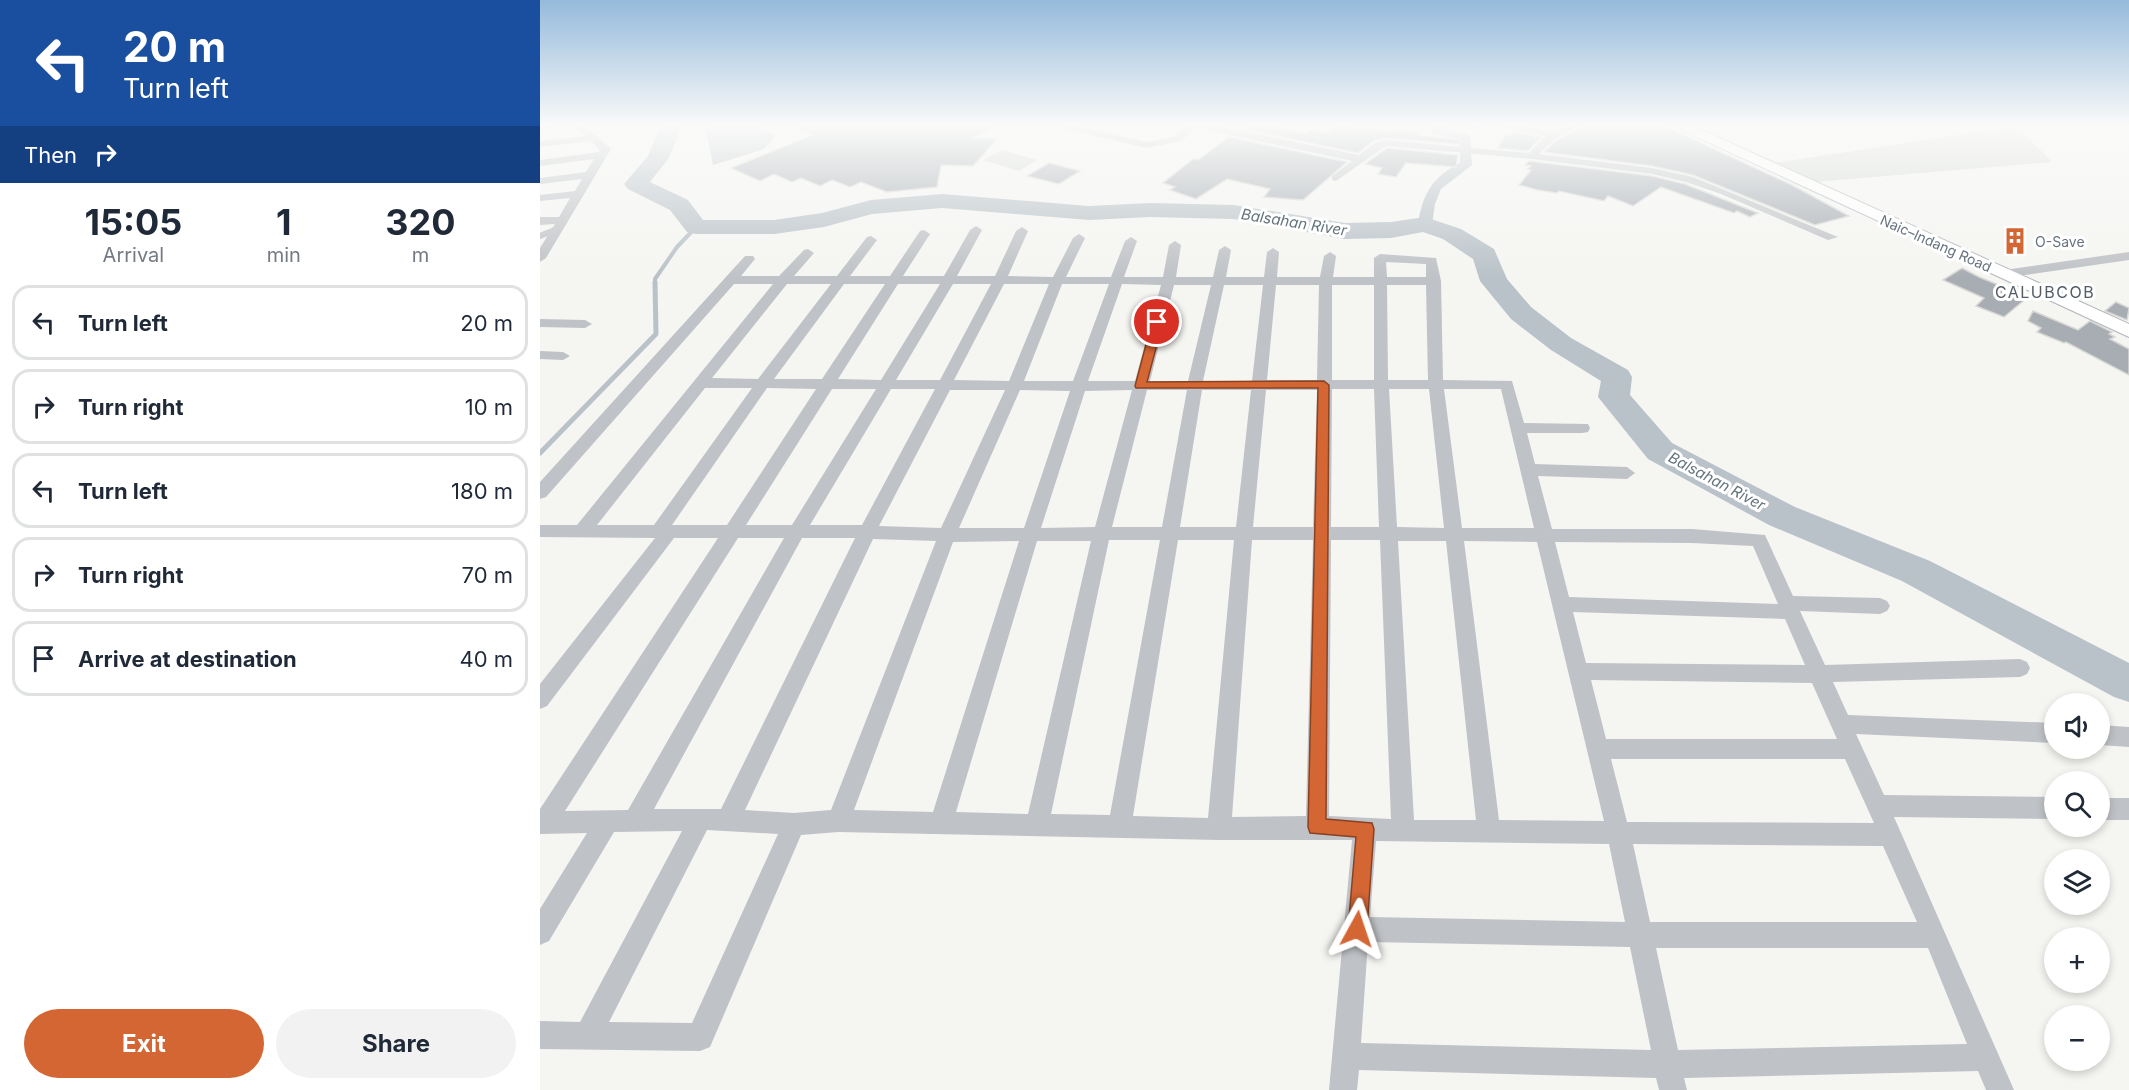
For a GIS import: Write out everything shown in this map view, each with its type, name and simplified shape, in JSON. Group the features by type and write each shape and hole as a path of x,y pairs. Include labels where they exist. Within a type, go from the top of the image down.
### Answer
{"main road":[{"name":"Naic–Indang Road","path":"1789,176 2129,331"}],"street":[{"path":"540,181 584,176"},
{"path":"540,258 590,176"},
{"path":"1675,176 1689,179 1832,237"},
{"path":"540,198 578,194"},
{"path":"540,221 559,225"},
{"path":"635,820 797,532 949,280 976,230"},
{"path":"728,820 867,532 1000,280 1022,231"},
{"path":"542,823 826,384 897,279 924,234"},
{"path":"838,821 947,536 1015,385 1058,279 1078,238"},
{"path":"540,700 664,532 763,383 871,240"},
{"path":"941,824 1031,533 1079,386 1131,241"},
{"path":"1037,825 1102,533 1169,280 1175,245"},
{"path":"1120,826 1168,534 1195,386 1225,250"},
{"path":"1219,829 1244,533 1273,252"},
{"path":"582,531 783,280 808,253"},
{"path":"1317,827 1320,534 1326,280 1330,256"},
{"path":"2004,274 2129,256"},
{"path":"1403,831 1380,385 1380,258 1432,261 1436,384 1489,830"},
{"path":"540,493 748,259"},
{"path":"731,280 1381,280"},
{"path":"540,323 585,324"},
{"path":"540,355 563,356"},
{"path":"702,383 886,386 1507,384 1547,535 1618,831 1671,1077"},
{"path":"1519,428 1582,428"},
{"path":"1530,470 1627,473"},
{"path":"540,531 867,532 947,536 1031,533 1692,536 1759,540 1891,835 2001,1090"},
{"path":"1564,604 1789,608 1880,606"},
{"path":"1580,671 1819,674 2020,668"},
{"path":"1841,724 2044,733"},
{"path":"2110,736 2129,737"},
{"path":"1598,748 1852,749"},
{"path":"1878,806 2044,808"},
{"path":"2110,808 2129,809"},
{"path":"542,823 701,819 794,824 838,821 1219,829 1317,827 1403,831 1891,835"},
{"path":"588,1034 701,819"},
{"path":"540,932 608,821"},
{"path":"540,1035 700,1037 794,824"},
{"path":"1343,1090 1365,829"},
{"path":"1357,929 1641,935 1935,935"},
{"path":"1346,1056 1671,1077 1986,1057"}],"lane":[{"path":"540,236 559,225"}],"shaded area":[{"path":"1802,176 1888,176 1815,182"}],"building":[{"path":"749,176 770,176 760,181"},
{"path":"778,176 939,176 937,187 887,192 861,182 850,187 832,180 820,186 801,178 792,182"},
{"path":"1027,176 1072,176 1059,184"},
{"path":"1172,176 1331,176 1303,200 1264,197 1270,189 1227,179 1196,199 1170,190 1175,187 1163,183"},
{"path":"1526,176 1651,176 1685,184 1758,213 1750,217 1737,211 1734,213 1661,187 1633,206 1608,196 1604,201 1519,185"},
{"path":"1695,176 1772,176 1849,216 1815,225"},
{"path":"1962,268 2028,297 2004,317 1976,306 1984,298 1943,280"},
{"path":"2116,302 2129,308 2127,320 2105,311"},
{"path":"2033,311 2078,330 2090,321 2112,332 2109,334 2115,337 2110,339 2129,349 2129,375 2066,342 2037,332 2041,328 2028,321"}],"waterway":[{"name":"Balsahan River","path":"643,176 636,184 679,205 696,227 774,227 824,220 871,207 942,201 1089,213 1150,210 1234,212 1345,231 1391,230 1425,224 1452,234 1485,255 1494,281 1521,313 1561,344 1617,377 1614,397 1660,451 1782,516 1916,571 2129,684"},
{"path":"1425,224 1431,195 1446,176"},
{"path":"655,282 677,247 696,227"},
{"path":"540,453 656,334 655,282"}],"place":[{"name":"O-Save","path":"2015,241"}],"district":[{"name":"CALUBCOB","path":"2045,292"}],"route":[{"path":"1157,322 1140,386 1324,385 1317,827 1365,829 1357,929"}]}
